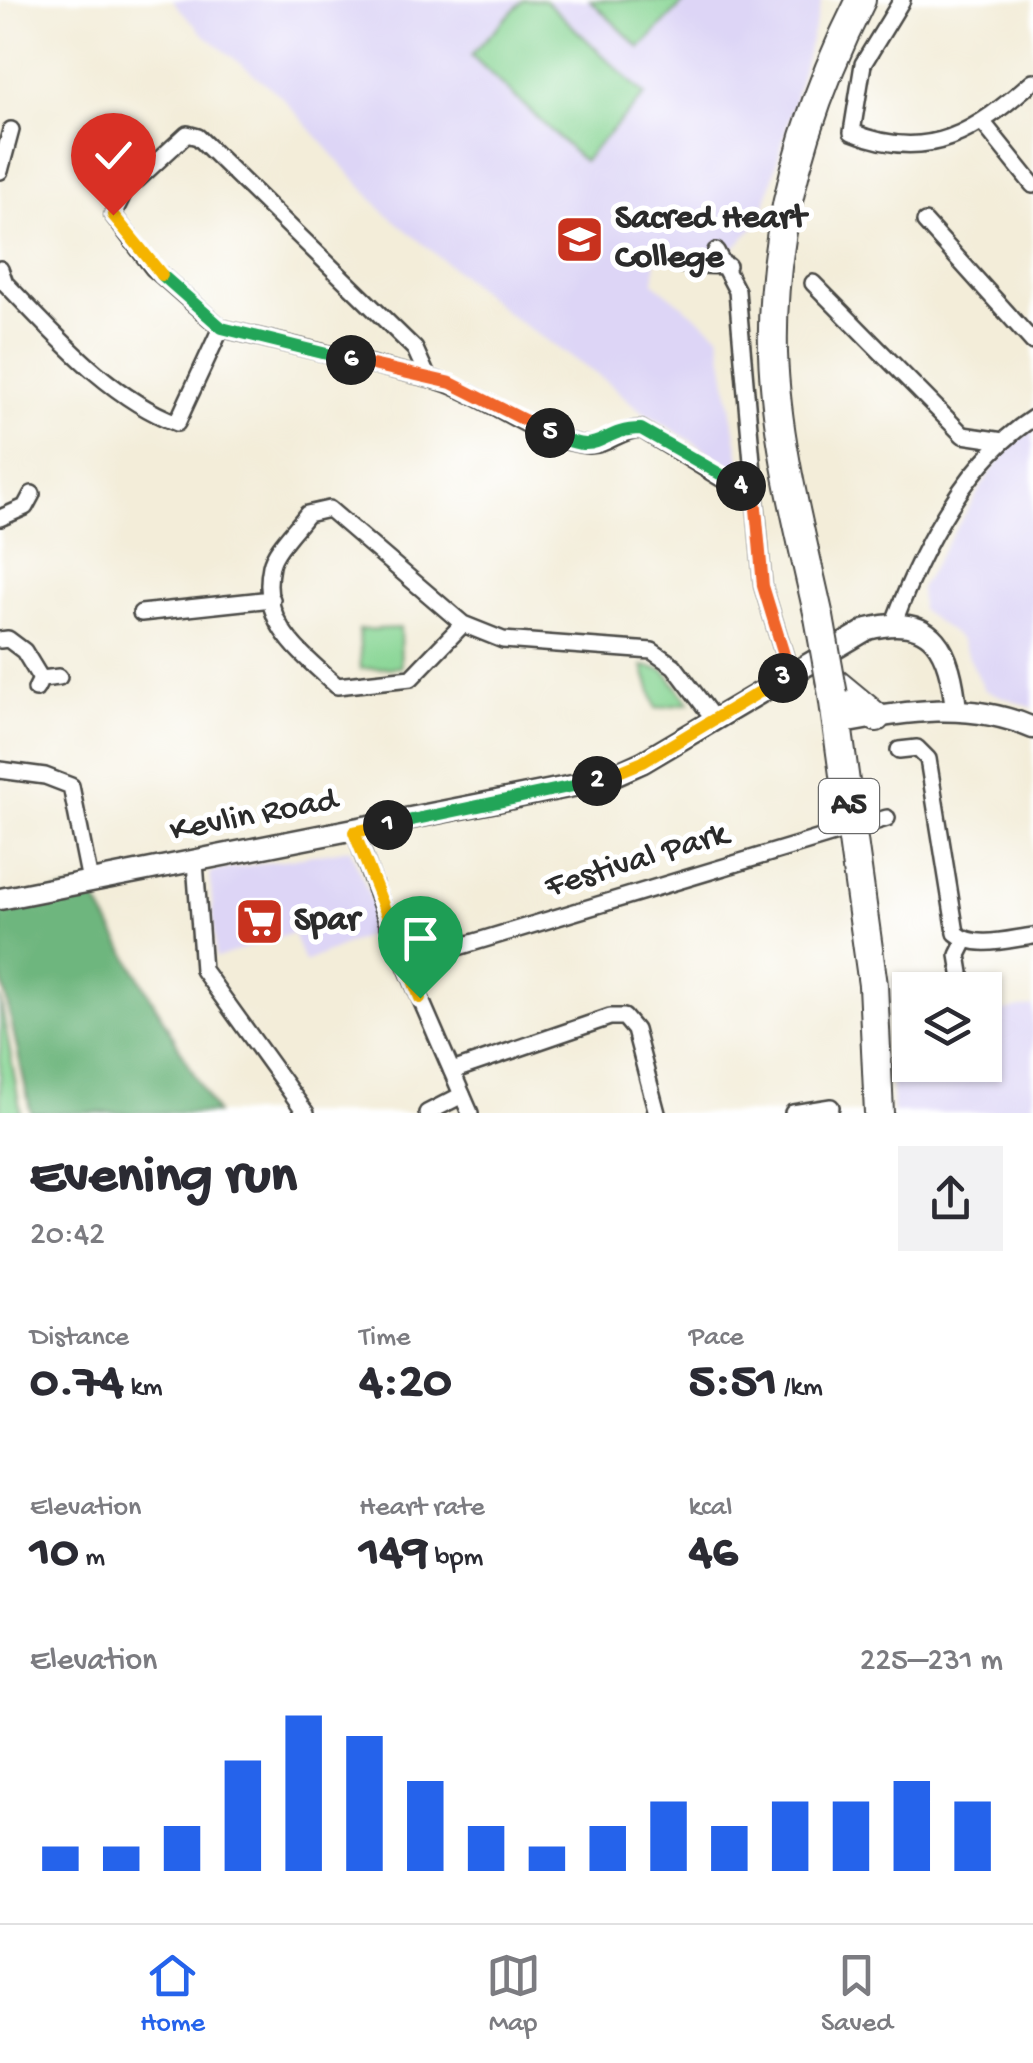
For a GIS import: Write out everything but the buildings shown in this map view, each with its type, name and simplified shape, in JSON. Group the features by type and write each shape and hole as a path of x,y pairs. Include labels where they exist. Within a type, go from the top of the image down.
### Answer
{"highway":[{"name":"A5","path":"860,0 808,125 784,218 774,298 774,354 782,436 837,689 838,724 874,985 879,1113"},
{"path":"837,689 874,718 844,767"}],"street":[{"path":"902,0 864,64 852,132 901,148 920,146 984,124 1033,81"},
{"path":"864,64 882,69"},
{"path":"984,124 1033,185"},
{"path":"0,171 11,130"},
{"path":"428,378 416,349 198,137 187,134 124,192 113,215 154,268 222,328 428,378 451,383 568,442 596,445 626,429 641,429 732,484 754,486"},
{"path":"925,222 1033,342"},
{"path":"716,251 728,266 737,291 763,586 790,674"},
{"path":"674,264 728,266"},
{"path":"0,269 4,283 82,360 151,413 176,423 222,328"},
{"path":"813,283 963,435 1003,442"},
{"path":"956,709 952,670 941,647 915,625 894,622 952,505 1003,442 1033,418"},
{"path":"0,518 31,505"},
{"path":"463,624 411,678 337,686 283,637 272,600 271,564 307,514 329,510 463,624 502,640 652,651 674,666 714,719"},
{"path":"141,613 272,600"},
{"name":"Kevlin Road","path":"0,899 604,780 868,629 894,622"},
{"path":"0,640 8,639 24,651 38,684 59,677"},
{"path":"838,724 956,709 988,713 1033,728"},
{"path":"900,750 918,748 928,759 956,933 965,941 1033,936"},
{"path":"0,770 45,776 71,786 90,881"},
{"name":"Festival Park","path":"405,963 887,818"},
{"path":"354,832 470,1113"},
{"path":"195,862 204,970 306,1113"},
{"path":"961,972 958,955 965,941"},
{"path":"452,1071 610,1017 624,1018 635,1030 657,1113"},
{"path":"426,1113 462,1095"},
{"path":"793,1113 830,1108"}],"shaded area":[{"name":"Sacred Heart College","path":"172,0 822,0 761,220 721,261 656,259 654,283 719,334 742,472 637,408 609,383 512,317 383,211 280,95 201,32"},
{"path":"1033,428 1033,708 985,690 960,639 921,610 920,588 988,476 1010,446"},
{"path":"350,849 383,929 304,962 293,933 216,958 210,872"},
{"path":"1033,1006 1033,1113 893,1113 889,1030 892,1030 892,1082 1002,1082 1002,1011"}],"green space":[{"path":"523,0 545,0 645,95 583,161 471,55"},
{"path":"590,0 686,0 640,48"},
{"path":"400,628 401,667 361,669 359,630"},
{"path":"643,666 664,670 689,703 656,708"},
{"path":"88,886 216,1113 31,1113 0,970 0,903"},
{"path":"0,997 21,1113 0,1113"}],"place":[{"name":"Sacred Heart College","path":"580,239"},
{"name":"Spar","path":"259,921"}],"route":[{"path":"113,215 154,268 222,328 451,383 568,442 596,445 626,429 641,429 732,484 754,486 763,586 772,628 790,674 643,762 604,780 354,832 420,998"}]}
